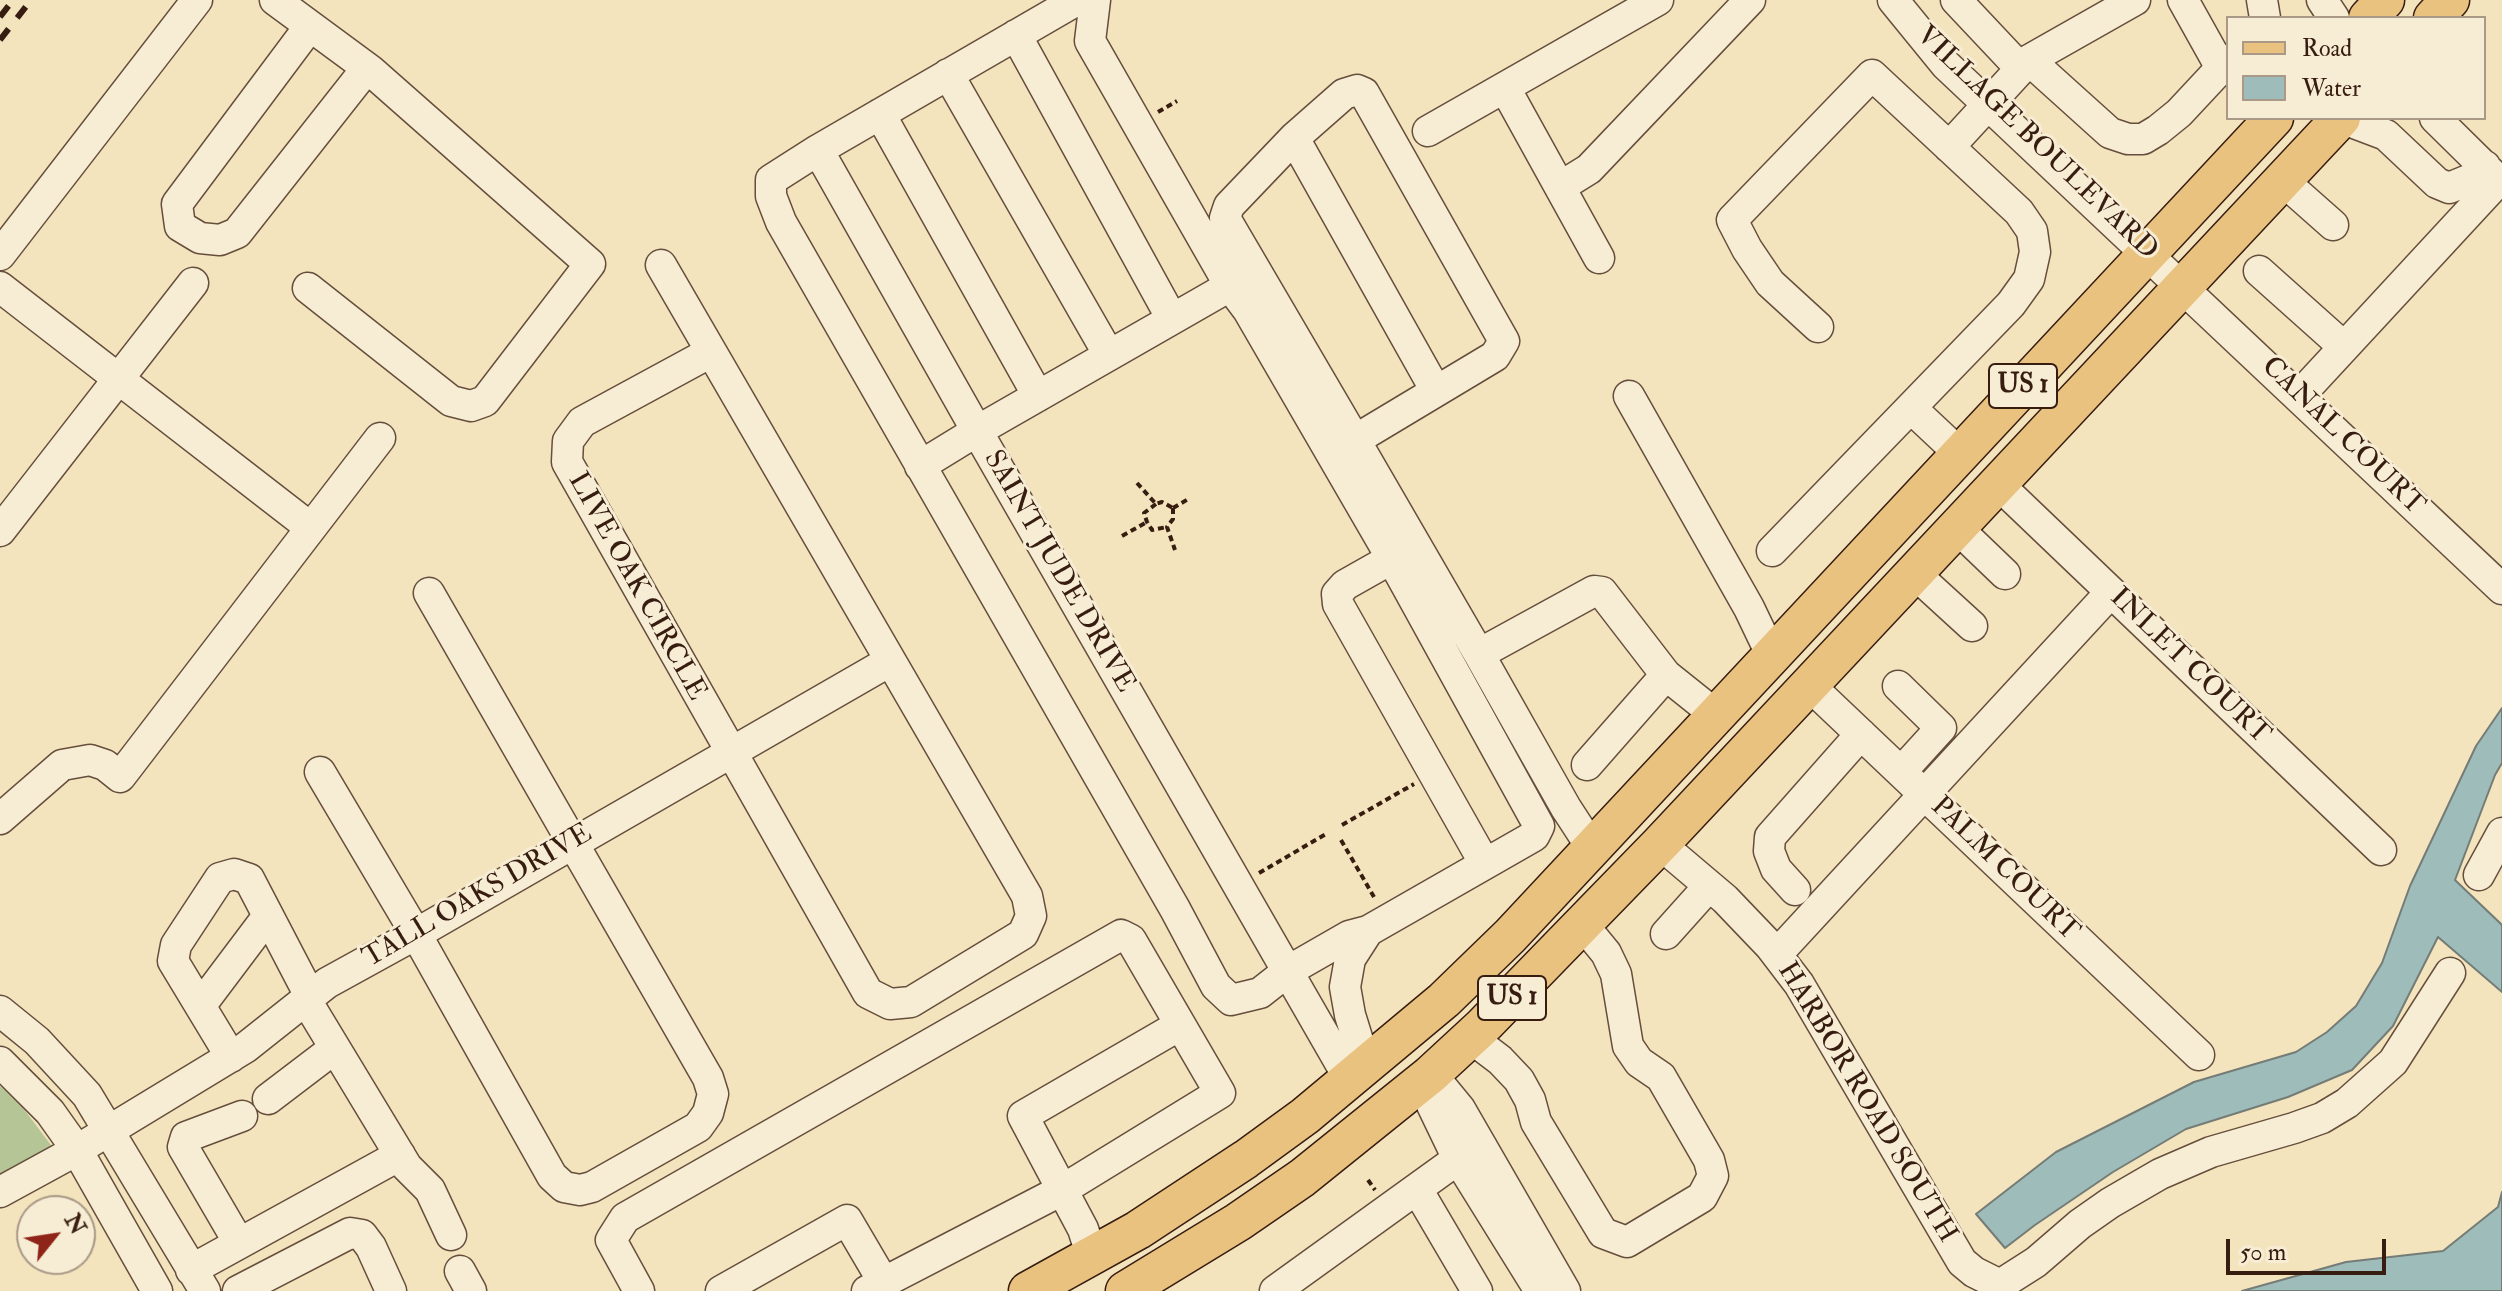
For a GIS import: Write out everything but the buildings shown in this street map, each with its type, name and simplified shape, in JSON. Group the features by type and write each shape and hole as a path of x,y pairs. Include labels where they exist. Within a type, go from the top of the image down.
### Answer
{"main road":[{"path":"2435,16 2450,0"},
{"name":"US 1","path":"1028,1291 1088,1274 1356,1075 1444,1000 1510,936 2272,120"},
{"name":"US 1","path":"1125,1291 1238,1222 1352,1140 1471,1038 1660,844 2339,120"},
{"path":"1809,685 1812,645 1829,594"},
{"path":"1758,739 1770,696 1772,656"},
{"path":"1430,1075 1424,1062 1423,1048 1444,1000"},
{"path":"1352,1140 1366,1089 1356,1075"}],"street":[{"path":"0,255 197,0"},
{"path":"275,0 367,68 590,264 485,401 471,406 451,401 308,288"},
{"path":"1077,0 771,180 771,196 781,222 1175,909 1216,986 1231,1000 1260,993 1288,971 1349,936 1378,925 1534,836 1539,826 1391,559 1090,41 1095,0"},
{"path":"1428,131 1658,0"},
{"path":"1560,187 1589,169 1750,0"},
{"name":"VILLAGE BOULEVARD","path":"1893,0 1946,65 2182,285"},
{"path":"1956,0 2025,65 2110,133 2128,139 2143,139 2158,130 2179,113 2224,64 2183,0"},
{"path":"1949,147 2025,65 2135,0"},
{"path":"2322,0 2362,10"},
{"path":"310,26 177,204 180,226 200,238 220,240 237,233 367,68"},
{"path":"1016,35 1172,319"},
{"path":"948,74 1109,355"},
{"path":"1772,551 2011,304 2029,279 2035,252 2032,231 2019,212 1872,75 1732,220 1770,283 1818,327"},
{"path":"1505,88 1599,258"},
{"path":"1355,440 1495,356 1504,341 1364,93 1357,90 1344,94 1294,138 1229,206 1225,218 1592,848"},
{"path":"880,114 1038,396"},
{"path":"2346,120 2386,135 2437,183 2449,188 2471,179 2495,178"},
{"path":"2437,120 2495,178"},
{"path":"1294,138 1436,391"},
{"path":"818,150 977,431 920,466"},
{"path":"2299,396 2495,178"},
{"path":"2281,179 2333,225"},
{"path":"661,265 890,661"},
{"path":"2259,271 2344,347"},
{"path":"0,531 193,283"},
{"name":"CANAL COURT","path":"2182,285 2502,589"},
{"name":"SAINT JUDE DRIVE","path":"1230,286 977,431 1288,971 1356,1075"},
{"path":"0,287 311,528"},
{"name":"LIVE OAK CIRCLE","path":"711,352 582,422 568,441 567,462 868,993 890,1004 911,1002 1023,934 1031,916 1027,896 890,661"},
{"path":"1629,396 1749,608 1772,656"},
{"path":"1911,408 1960,454"},
{"path":"0,819 62,765 90,760 105,765 120,777 380,438"},
{"name":"INLET COURT","path":"1997,483 2381,850"},
{"path":"1956,527 2005,574"},
{"path":"1391,559 1345,585 1337,594 1338,604 1485,864"},
{"path":"1914,573 1972,626"},
{"path":"1479,654 1594,591 1602,592 1666,675 1716,715"},
{"path":"1777,954 2111,592"},
{"path":"320,772 416,934 552,1176 564,1187 580,1190 592,1187 698,1127 708,1113 713,1094 708,1078 429,593"},
{"name":"TALL OAKS DRIVE","path":"0,1192 77,1150 231,1057 327,983 890,661"},
{"path":"1587,765 1666,675"},
{"name":"PALM COURT","path":"1809,685 2199,1055"},
{"path":"1898,686 1941,728 1901,772"},
{"path":"1795,890 1776,869 1769,851 1770,837 1861,734"},
{"path":"2479,875 2502,833"},
{"name":"HARBOR ROAD SOUTH","path":"1660,844 1709,886 1777,954 1799,984 1962,1262 1998,1288"},
{"path":"231,1057 173,961 176,945 220,878 234,874 249,879 335,1048 407,1167 430,1190 451,1235"},
{"path":"1666,934 1709,886"},
{"path":"201,1005 268,916"},
{"path":"1356,1075 1359,1044 1345,987 1350,959 1378,925"},
{"path":"1471,1038 1500,1060 1519,1080 1530,1100 1536,1122 1603,1233 1627,1242 1702,1197 1713,1176 1709,1160 1661,1077 1639,1062 1628,1046 1616,974 1606,953 1583,925"},
{"path":"639,1291 611,1240 625,1218 1121,935 1131,940 1220,1093 1062,1190 876,1287 847,1220 721,1291"},
{"path":"1998,1288 2036,1262 2080,1224 2160,1174 2211,1152 2308,1123 2347,1103 2393,1062 2450,973"},
{"path":"0,1011 66,1069 87,1095 111,1130 200,1284 239,1243 400,1155"},
{"path":"1088,1274 1083,1229 1023,1116 1180,1025"},
{"path":"268,1099 335,1048"},
{"path":"0,1062 50,1112 77,1150 157,1291"},
{"path":"1430,1075 1460,1109 1470,1153 1548,1288"},
{"path":"239,1243 183,1147 186,1137 242,1116"},
{"path":"1275,1291 1470,1153"},
{"path":"1417,1189 1477,1291"},
{"path":"238,1291 350,1233 362,1235 371,1247 391,1291"}],"path":[{"path":"1137,483 1156,504"},
{"path":"1173,508 1190,498"},
{"path":"1162,502 1173,508 1173,519 1167,527 1152,530 1144,513 1162,502"},
{"path":"1122,536 1147,522"},
{"path":"1167,527 1175,550"},
{"path":"1342,825 1434,773"},
{"path":"1238,885 1326,834"},
{"path":"1341,840 1378,925"}],"green space":[{"path":"0,1086 14,1096 66,1165 0,1202"}],"water":[{"path":"2502,708 2502,763 2455,880 2502,925 2502,992 2438,937 2393,1026 2352,1070 2288,1097 2186,1129 2113,1172 2005,1248 1976,1214 2056,1152 2194,1082 2296,1052 2327,1032 2356,1006 2382,963 2410,886 2476,746"},
{"path":"2502,1192 2502,1291 2242,1291 2346,1262 2443,1251 2498,1207"}],"railway":[{"path":"0,17 13,0"},
{"path":"0,40 31,0"}]}
